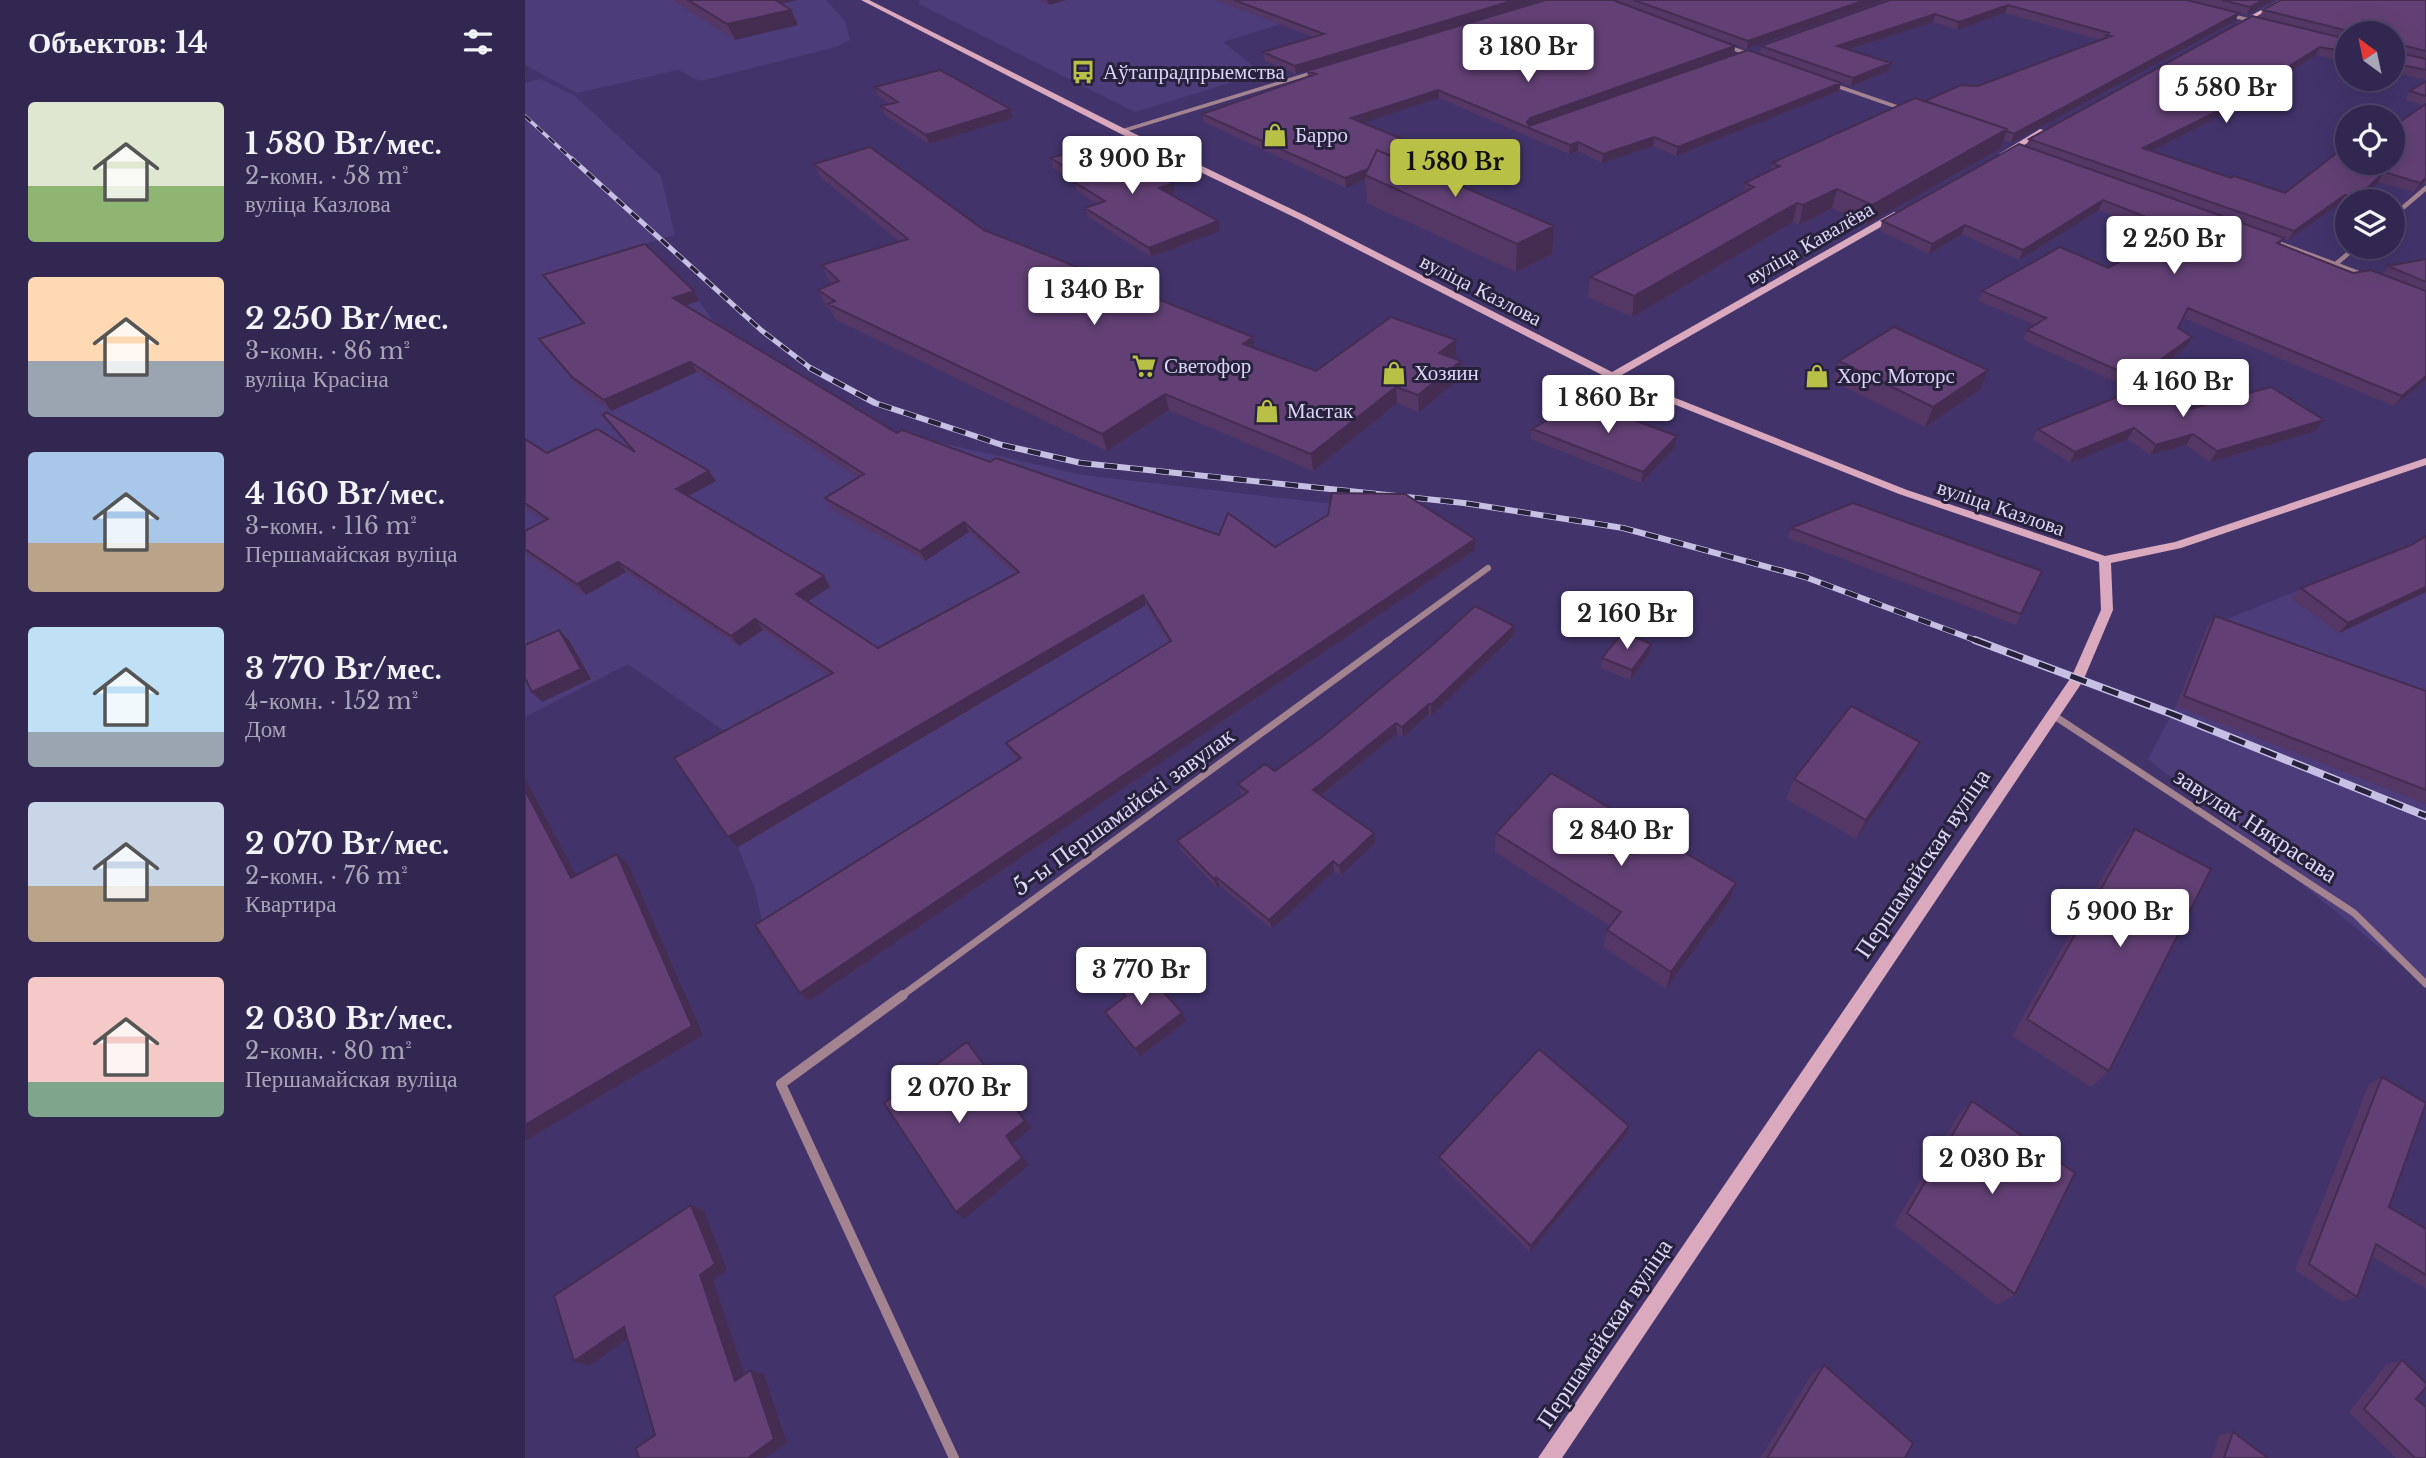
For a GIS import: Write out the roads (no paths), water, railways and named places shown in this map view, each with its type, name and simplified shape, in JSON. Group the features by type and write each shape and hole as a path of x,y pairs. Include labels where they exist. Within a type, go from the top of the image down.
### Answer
{"main road":[{"name":"вуліца Казлова","path":"864,0 1122,131 1303,218 1612,376 1903,492 2032,538 2105,560"},
{"path":"2234,26 2283,0"},
{"path":"1989,162 2050,127"},
{"name":"вуліца Кавалёва","path":"1612,376 1904,210"},
{"path":"2105,560 2177,545 2426,461"},
{"name":"Першамайская вуліца","path":"1549,1458 2078,678 2107,610 2105,560"}],"street":[{"path":"2221,13 2259,23"},
{"path":"1721,44 1760,58"},
{"path":"1734,58 1760,50"},
{"path":"1122,131 1323,69"},
{"path":"1823,81 1912,112"},
{"path":"2001,143 2026,152"},
{"path":"2405,205 2426,188"},
{"path":"2272,240 2375,279"},
{"path":"2337,263 2342,259"},
{"name":"5-ы Першамайскі завулак","path":"954,1458 781,1084 1488,568"},
{"name":"завулак Някрасава","path":"2053,715 2354,913 2426,984"}],"railway":[{"path":"525,116 574,161"},
{"path":"572,159 761,330 811,369"},
{"path":"811,369 875,403 1002,445 1081,463 1464,503 1623,528 1805,577 1980,642"},
{"path":"1975,640 2172,714 2426,816"}],"place":[{"name":"Аўтапрадпрыемства","path":"1083,72"},
{"name":"Барро","path":"1275,135"},
{"name":"Светофор","path":"1144,366"},
{"name":"Хозяин","path":"1394,373"},
{"name":"Хорс Моторс","path":"1817,376"},
{"name":"Мастак","path":"1267,411"}]}
